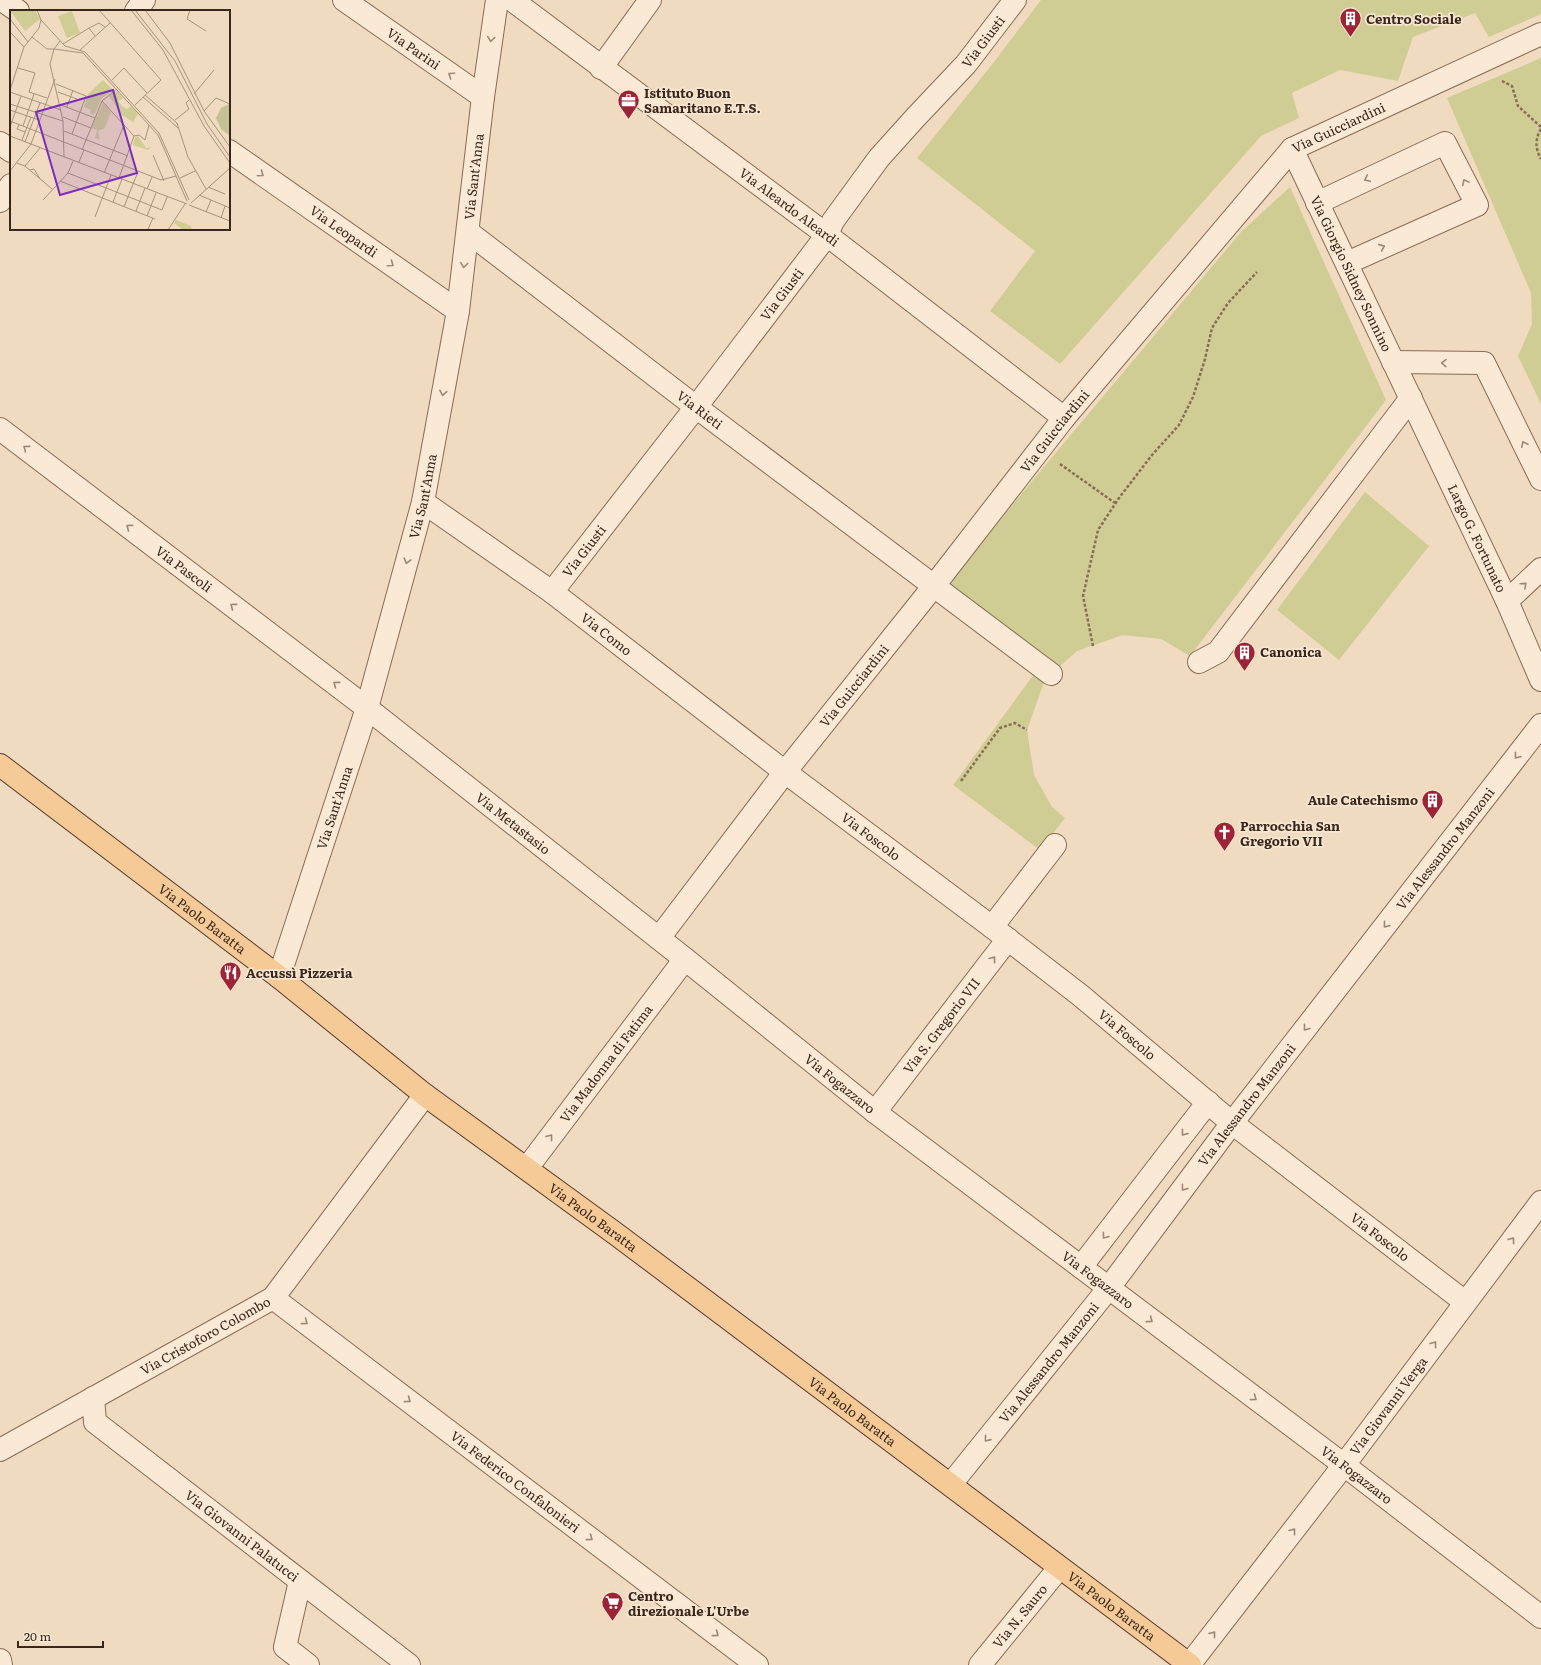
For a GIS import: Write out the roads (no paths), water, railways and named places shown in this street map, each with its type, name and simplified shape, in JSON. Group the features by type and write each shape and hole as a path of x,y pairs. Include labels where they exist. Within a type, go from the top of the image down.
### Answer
{"main road":[{"name":"Via Paolo Baratta","path":"0,765 279,978 424,1095 527,1168 951,1484 1059,1568 1189,1665"}],"street":[{"path":"137,10 144,0"},
{"name":"Via Parini","path":"344,0 483,97"},
{"name":"Via Sant'Anna","path":"279,978 368,708 423,502 458,311 483,97 497,0"},
{"name":"Via Aleardo Aleardi","path":"512,0 601,68 827,235 1064,418"},
{"path":"601,68 650,0"},
{"name":"Via Giusti","path":"552,592 827,235 833,221 879,158 966,64 1015,0"},
{"name":"Via Guicciardini","path":"659,938 785,772 933,587 1064,418 1292,149 1541,34"},
{"path":"1317,203 1445,142 1477,205 1347,263"},
{"path":"0,143 10,150"},
{"name":"Via Giorgio Sidney Sonnino","path":"1292,149 1410,398"},
{"name":"Via Leopardi","path":"230,153 458,311"},
{"path":"0,201 10,186"},
{"name":"Via Rieti","path":"468,232 933,587 1051,674"},
{"path":"1393,362 1484,363 1541,479"},
{"path":"1199,662 1218,652 1410,398"},
{"name":"Largo G. Fortunato","path":"1410,398 1506,600 1541,680"},
{"name":"Via Pascoli","path":"0,429 368,708"},
{"name":"Via Como","path":"423,502 552,592 785,772"},
{"path":"1506,600 1541,569"},
{"name":"Via Metastasio","path":"368,708 659,938"},
{"name":"Via Alessandro Manzoni","path":"951,1484 1108,1288 1232,1123 1541,726"},
{"name":"Via Foscolo","path":"785,772 1000,933 1080,995 1232,1123 1466,1302"},
{"name":"Via S. Gregorio VII","path":"875,1112 1000,933 1055,845"},
{"name":"Via Fogazzaro","path":"659,938 680,966 1344,1465 1541,1617"},
{"name":"Via Madonna di Fatima","path":"527,1168 680,966"},
{"name":"Via Cristoforo Colombo","path":"0,1450 274,1298 424,1095"},
{"path":"1082,1267 1208,1102"},
{"name":"Via Giovanni Verga","path":"1189,1665 1344,1465 1541,1202"},
{"name":"Via Federico Confalonieri","path":"274,1298 757,1665"},
{"name":"Via Giovanni Palatucci","path":"93,1398 94,1422 409,1665"},
{"name":"Via N. Sauro","path":"980,1665 1059,1568"},
{"path":"300,1581 285,1647 308,1665"},
{"path":"0,1660 1,1665"}],"place":[{"name":"Centro Sociale","path":"1350,38"},
{"name":"Istituto Buon Samaritano E.T.S.","path":"628,120"},
{"name":"Canonica","path":"1244,672"},
{"name":"Aule Catechismo","path":"1433,820"},
{"name":"Parrocchia San Gregorio VII","path":"1225,852"},
{"name":"Accussì Pizzeria","path":"230,992"},
{"name":"Centro direzionale L'Urbe","path":"612,1622"}]}
